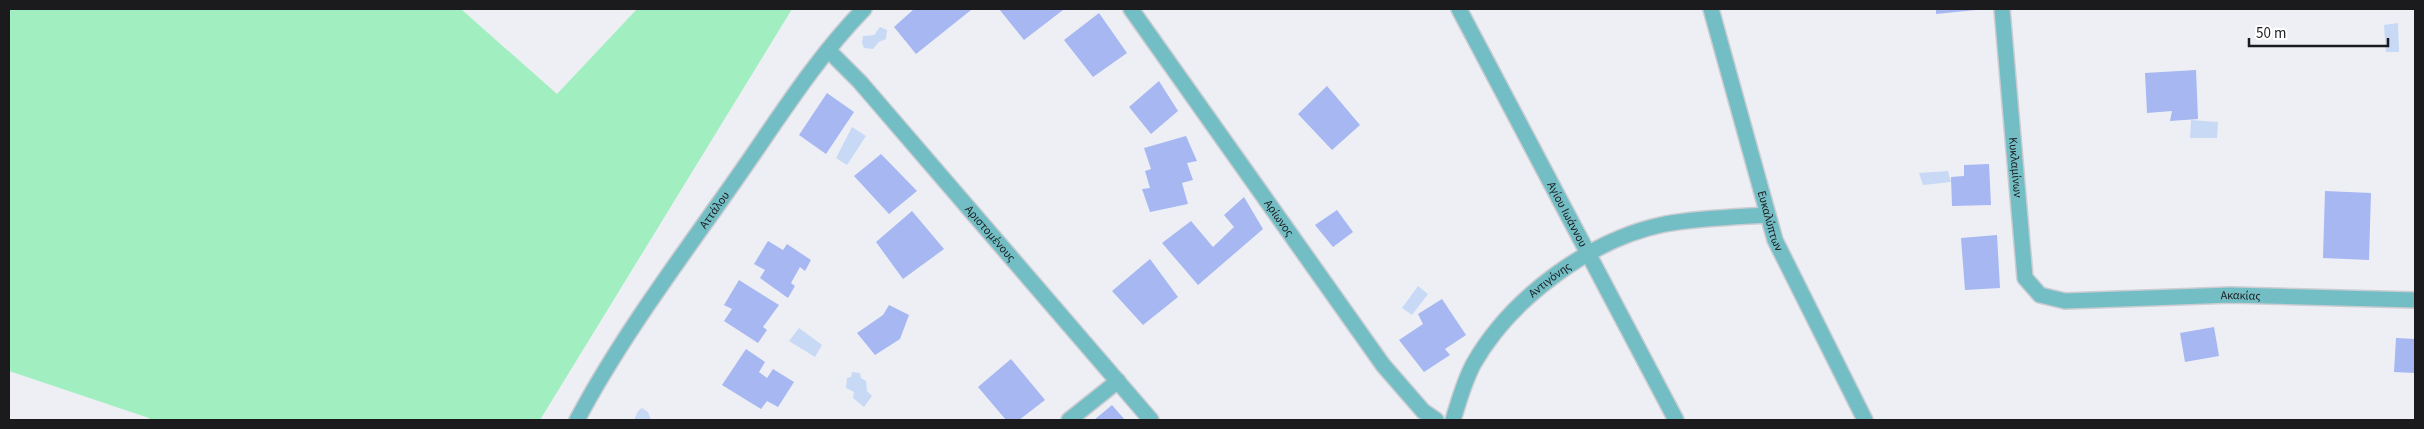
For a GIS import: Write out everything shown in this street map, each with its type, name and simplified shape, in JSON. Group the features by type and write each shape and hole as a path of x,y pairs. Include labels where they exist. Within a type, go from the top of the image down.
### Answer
{"street":[{"name":"Αττάλου","path":"577,420 636,324 674,268 828,50 864,9"},
{"name":"Αρίωνος","path":"1131,9 1383,365 1423,411 1436,420"},
{"name":"Αγίου Ιωάννου","path":"1459,9 1676,420"},
{"name":"Ευκαλύπτων","path":"1711,9 1767,214 1780,253 1866,420"},
{"name":"Κυκλαμίνων","path":"2002,9 2025,278 2040,295 2065,300"},
{"name":"Αριστομένους","path":"828,50 860,82 1150,420"},
{"name":"Αντιγόνης","path":"1453,420 1473,365 1489,341 1512,314 1544,284 1587,253 1623,237 1665,224 1767,214"},
{"name":"Ακακίας","path":"2065,300 2231,295 2415,300"},
{"path":"1069,420 1118,382"}],"green space":[{"path":"9,9 461,9 557,94 637,9 792,9 540,420 149,420 149,418 9,371"}],"water":[{"path":"2398,23 2399,52 2386,52 2384,25"},
{"path":"880,27 887,30 886,39 879,42 873,49 864,48 862,43 863,36 874,35"},
{"path":"2191,120 2218,122 2217,138 2190,138"},
{"path":"852,127 866,136 847,165 836,158"},
{"path":"1948,171 1951,182 1923,185 1919,173"},
{"path":"1418,286 1428,294 1412,315 1402,308"},
{"path":"799,328 822,345 815,357 789,341"},
{"path":"852,372 860,373 861,378 866,381 867,391 872,396 864,407 853,398 854,392 846,388 847,378 851,377"},
{"path":"642,408 648,412 651,420 634,420 638,411"}],"building":[{"path":"914,9 971,10 916,54 894,27"},
{"path":"999,9 1062,9 1063,10 1024,40"},
{"path":"1936,9 1976,9 1976,10 1936,14"},
{"path":"1099,13 1127,53 1093,77 1064,40"},
{"path":"2196,70 2198,119 2170,121 2172,111 2147,113 2145,73"},
{"path":"1159,81 1178,111 1151,134 1129,107"},
{"path":"1327,86 1360,125 1332,150 1298,114"},
{"path":"827,93 854,112 826,154 799,135"},
{"path":"1186,136 1197,161 1187,163 1193,180 1182,183 1188,204 1150,212 1142,189 1150,188 1145,171 1151,169 1144,148"},
{"path":"881,154 917,191 889,214 854,176"},
{"path":"1989,164 1991,205 1952,206 1951,177 1964,176 1964,165"},
{"path":"2325,191 2371,193 2369,260 2323,258"},
{"path":"1244,197 1263,229 1198,285 1162,243 1191,221 1213,247 1234,227 1224,215"},
{"path":"1337,210 1353,232 1333,247 1315,225"},
{"path":"912,211 944,249 903,279 876,242"},
{"path":"1997,235 2000,288 1965,290 1961,238"},
{"path":"768,241 783,250 787,244 811,260 805,271 800,267 791,283 795,286 788,298 760,278 765,270 754,264"},
{"path":"1150,259 1178,297 1143,325 1112,291"},
{"path":"739,280 779,305 763,327 767,330 758,343 724,321 732,309 724,305"},
{"path":"1442,299 1466,335 1445,349 1450,355 1424,372 1399,340 1423,324 1418,314"},
{"path":"889,305 909,315 900,339 875,355 857,333 883,315"},
{"path":"2214,327 2219,356 2185,362 2180,333"},
{"path":"2396,338 2415,339 2415,373 2394,372"},
{"path":"746,349 765,362 759,372 767,378 773,369 794,382 778,407 767,401 761,409 722,385"},
{"path":"1011,359 1045,400 1019,420 1006,420 978,387"},
{"path":"1112,405 1125,420 1094,420"}]}
